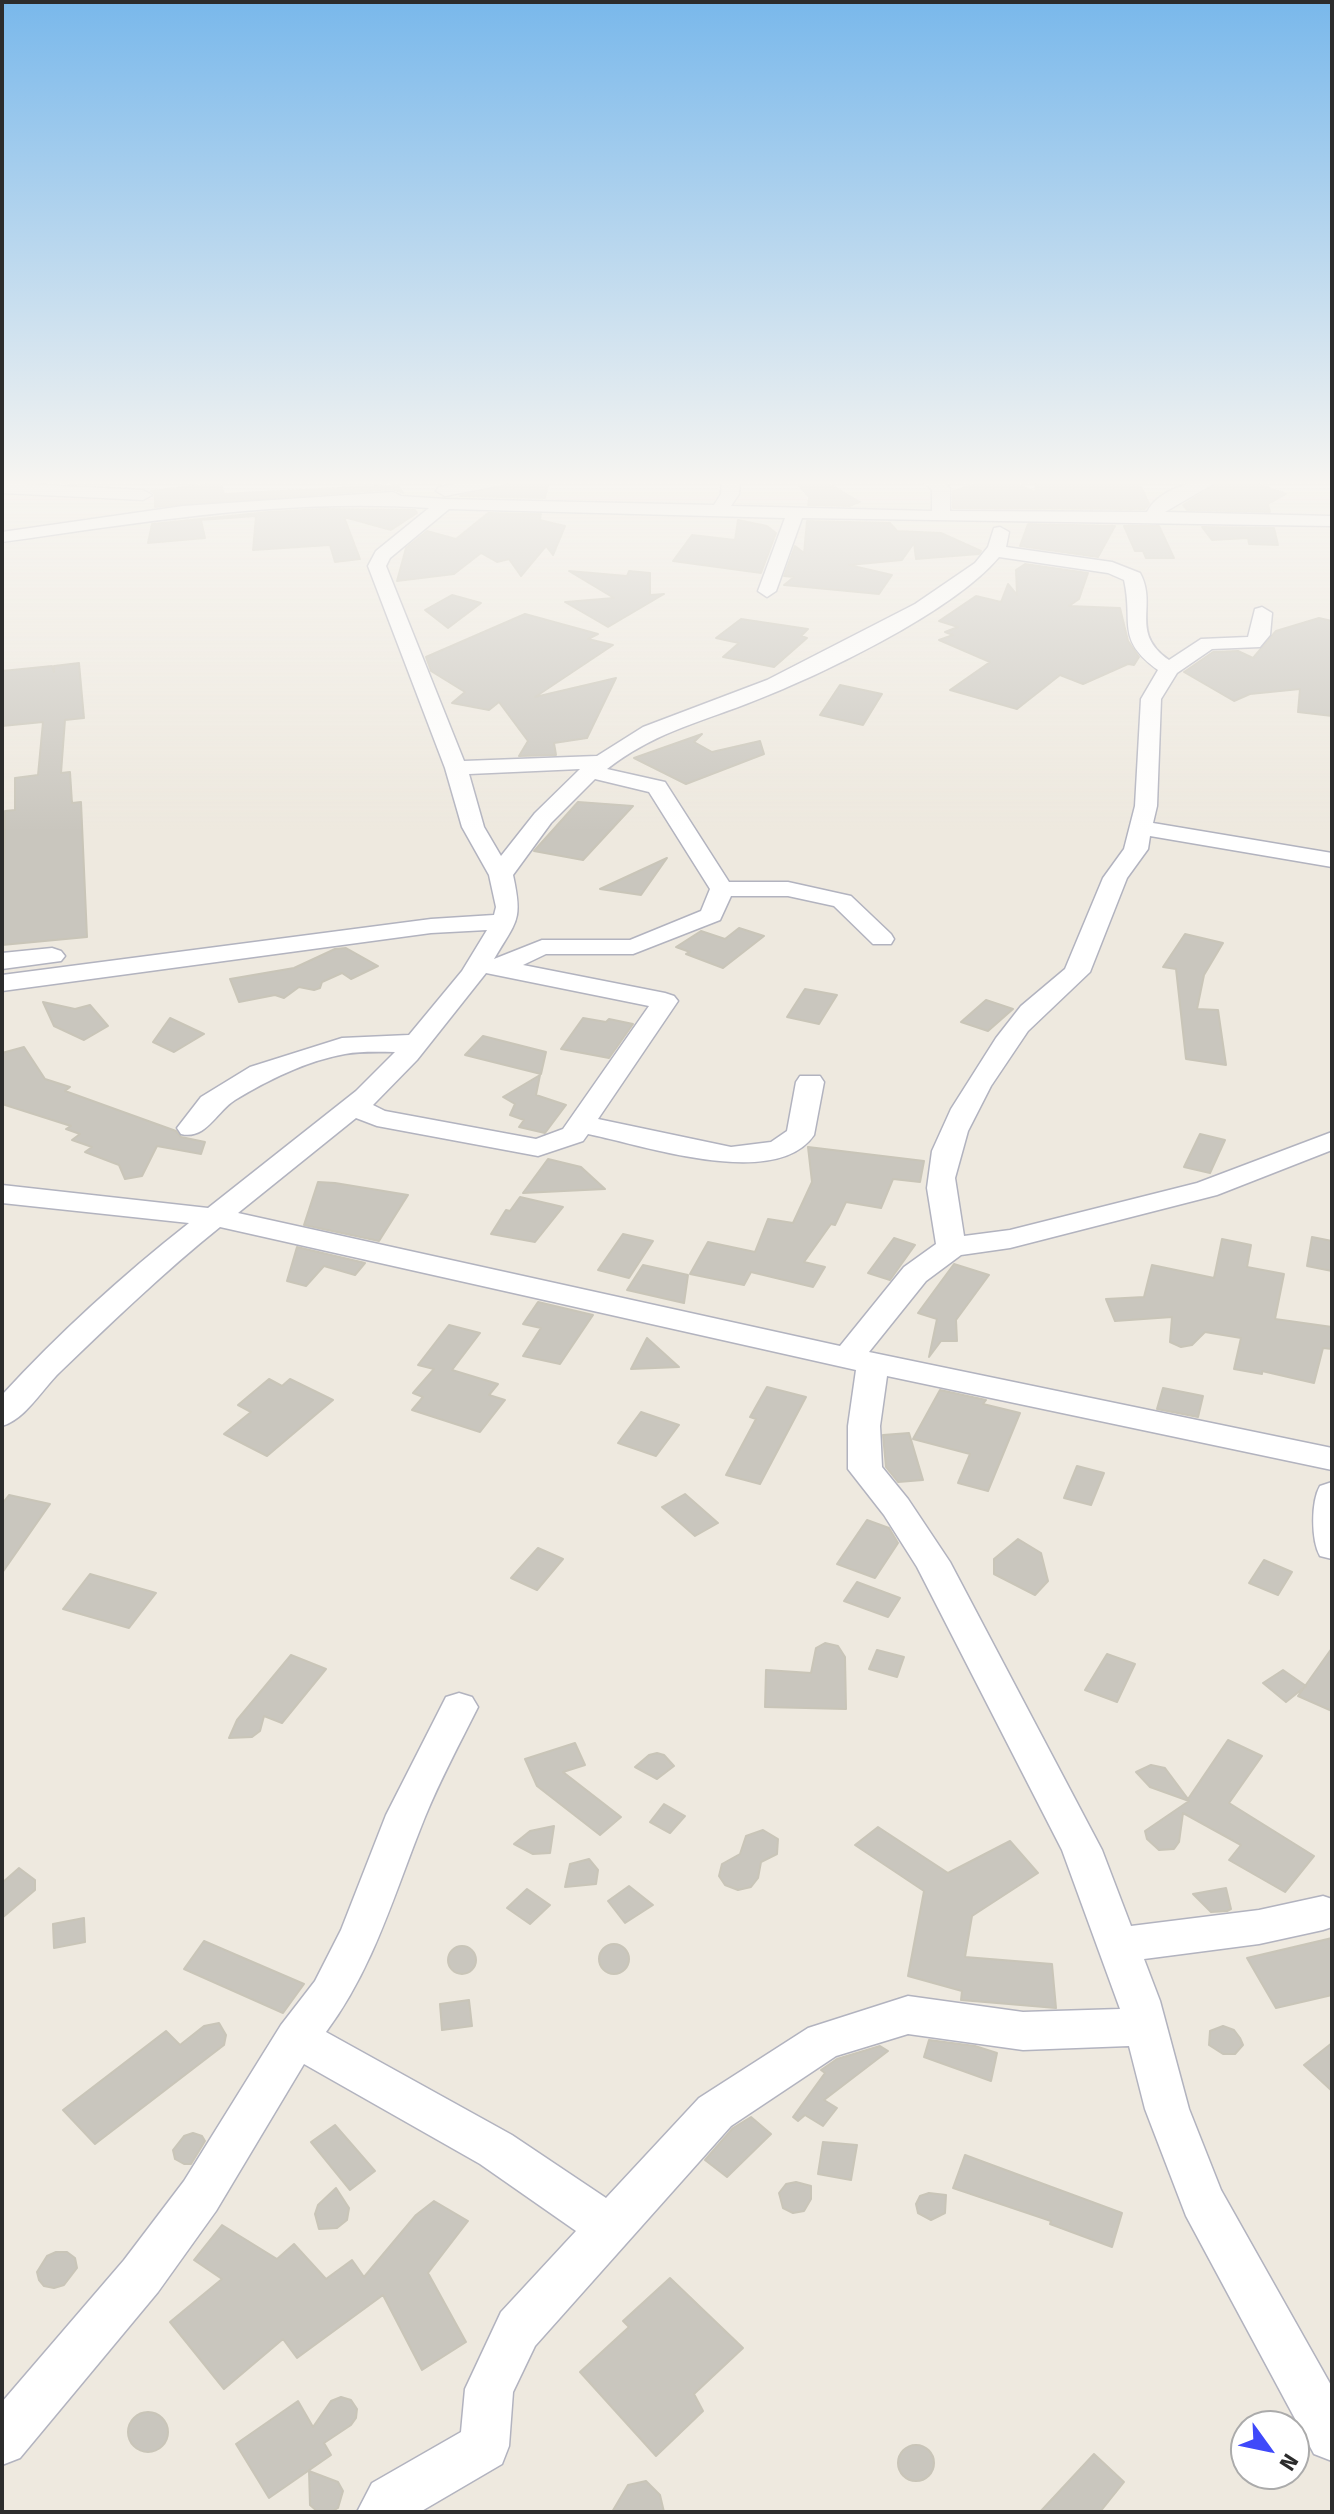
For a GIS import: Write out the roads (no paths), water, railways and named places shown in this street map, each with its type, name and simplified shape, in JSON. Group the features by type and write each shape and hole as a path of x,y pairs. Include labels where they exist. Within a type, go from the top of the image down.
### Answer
{"street":[{"path":"2,1415 56,1358 162,1259 354,1106 488,966 508,907 501,875 473,827 456,768 389,597"},
{"path":"501,875 535,824 598,767 638,738 672,722 750,696 827,661 936,597"},
{"path":"1139,597 1135,629 1140,642 1169,669"},
{"path":"952,1247 943,1208 942,1168 953,1133 978,1086 1030,1012 1067,985 1077,972 1115,878 1136,849 1147,792 1151,699 1169,669 1208,643 1253,643 1260,635 1262,613"},
{"path":"456,768 598,767 657,787 722,889"},
{"path":"1141,828 1332,860"},
{"path":"722,889 788,889 842,901 882,939"},
{"path":"488,966 542,947 633,947 711,915 722,889"},
{"path":"2,983 431,926 504,922"},
{"path":"2,961 110,949"},
{"path":"354,1106 377,1118 538,1148 573,1135 665,1001 488,966"},
{"path":"191,1128 211,1103 260,1073 342,1046 417,1043"},
{"path":"580,1124 731,1155 779,1150 800,1135 810,1082"},
{"path":"1332,1140 1207,1189 1010,1239 952,1247 915,1274 861,1360 865,1469 896,1507 932,1562 1082,1850 1145,2025 1167,2109 1202,2201 1332,2436"},
{"path":"2,1194 214,1217 861,1360 1332,1459"},
{"path":"1332,1494 1332,1547"},
{"path":"2,2440 141,2276 200,2196 296,2038 330,1994 361,1933 406,1815 459,1707"},
{"path":"1118,1945 1259,1927 1323,1913"},
{"path":"382,2512 390,2501 484,2446 489,2389 518,2329 715,2112 823,2041 908,2015 1023,2031 1100,2030 1145,2025"},
{"path":"296,2038 474,2133 558,2187 609,2228"}]}
